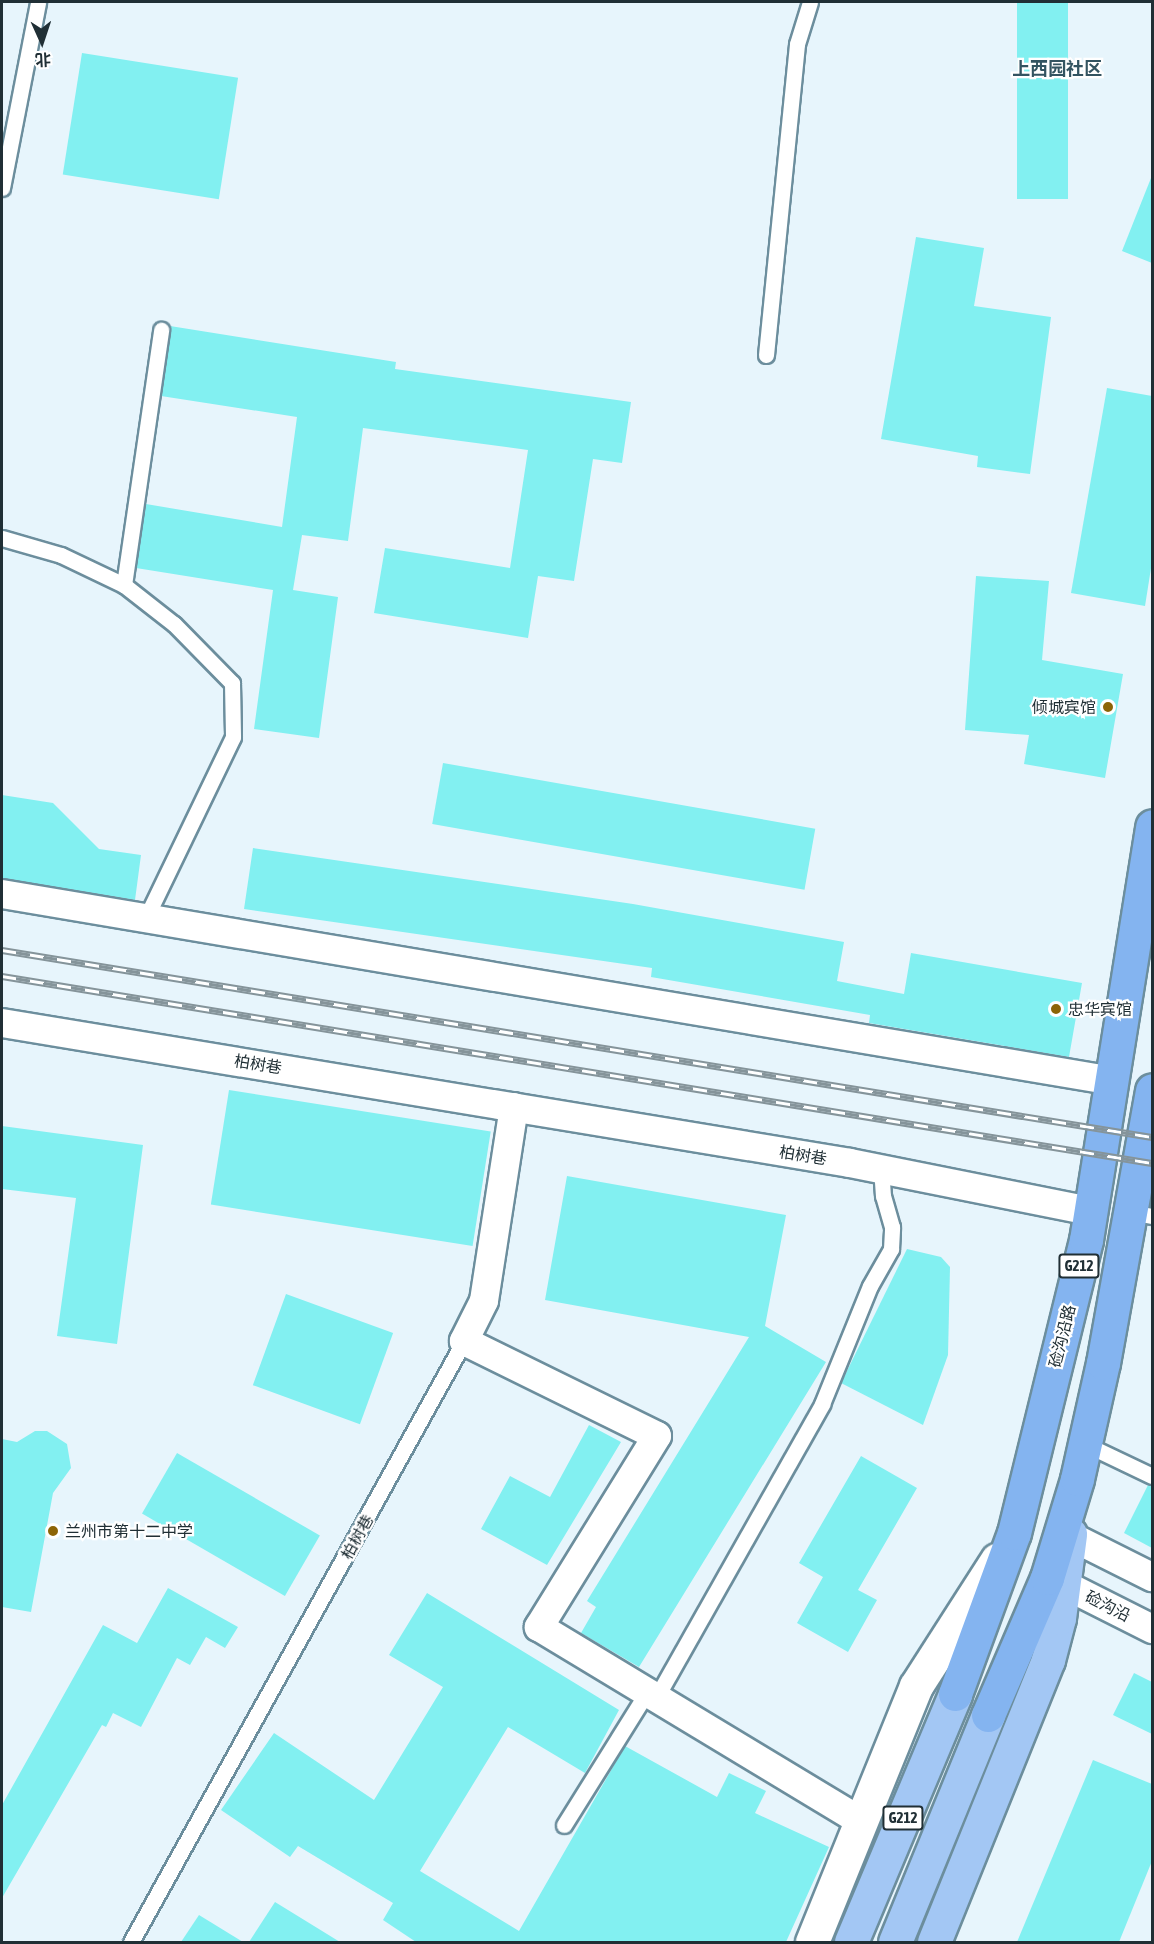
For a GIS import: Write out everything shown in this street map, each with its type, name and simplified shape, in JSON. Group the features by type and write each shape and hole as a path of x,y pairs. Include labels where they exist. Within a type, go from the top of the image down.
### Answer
{"highway":[{"name":"硷沟沿路","path":"955,1694 1014,1533 1091,1211 1152,826"},
{"name":"G212","path":"988,1715 1047,1578 1077,1479 1142,1214 1152,1090"}],"main road":[{"path":"934,1942 1048,1660 1063,1584 1077,1479"},
{"name":"G212","path":"850,1942 955,1694"},
{"path":"895,1942 988,1715"}],"street":[{"path":"2,894 1113,1081"},
{"name":"柏树巷","path":"2,1023 881,1169 1091,1211"},
{"name":"柏树巷","path":"464,1341 484,1300 514,1107"},
{"path":"464,1341 657,1436 539,1627 861,1821"},
{"path":"812,1942 916,1686 1014,1533"},
{"path":"1070,1536 1152,1577"},
{"name":"硷沟沿","path":"1063,1584 1152,1629"}],"lane":[{"path":"2,188 38,2"},
{"path":"766,355 797,44 810,2"},
{"path":"124,585 161,330"},
{"path":"2,538 61,555 124,585 174,624 232,683 233,737 146,918"},
{"path":"564,1826 652,1695 822,1404 870,1286 891,1249 892,1227 883,1196 881,1169"},
{"name":"柏树巷","path":"130,1942 464,1341"},
{"path":"1085,1444 1152,1476"}],"building":[{"path":"1017,2 1068,2 1068,199 1017,199"},
{"path":"82,53 238,78 219,199 63,174"},
{"path":"1152,178 1152,263 1122,251"},
{"path":"916,237 984,248 974,306 1051,317 1030,474 977,467 978,456 881,439"},
{"path":"170,326 396,362 395,369 631,402 622,463 593,459 574,581 538,576 528,638 374,613 385,548 510,568 528,450 363,428 348,541 302,535 293,590 338,597 319,738 254,729 273,590 136,568 146,504 282,527 297,417 161,396"},
{"path":"1107,388 1152,396 1152,562 1145,606 1071,593"},
{"path":"976,576 1049,581 1042,660 1123,674 1105,778 1024,764 1029,735 965,730"},
{"path":"443,763 815,829 804,890 432,824"},
{"path":"2,795 53,803 99,849 141,855 135,900 2,878"},
{"path":"253,848 633,904 844,942 837,981 904,994 911,953 1082,983 1069,1057 869,1023 870,1015 651,977 652,968 244,909"},
{"path":"229,1090 491,1131 473,1246 211,1205"},
{"path":"2,1126 143,1145 117,1344 57,1336 76,1198 2,1189"},
{"path":"567,1176 786,1215 765,1326 826,1362 639,1667 581,1633 596,1607 587,1601 749,1337 545,1300"},
{"path":"907,1249 941,1257 950,1267 948,1355 923,1425 841,1383"},
{"path":"286,1294 393,1333 360,1424 253,1385"},
{"path":"589,1425 621,1442 547,1565 481,1529 510,1476 550,1497"},
{"path":"35,1431 47,1431 67,1444 71,1468 53,1493 31,1612 2,1607 2,1439 17,1442"},
{"path":"177,1453 320,1536 285,1596 142,1514"},
{"path":"861,1456 917,1488 858,1590 877,1600 848,1652 797,1623 823,1577 799,1563"},
{"path":"1148,1485 1152,1486 1152,1548 1124,1533"},
{"path":"168,1588 238,1627 225,1648 206,1637 190,1665 177,1658 141,1727 113,1713 106,1727 102,1725 2,1898 2,1805 103,1625 137,1643"},
{"path":"427,1593 619,1710 585,1773 508,1727 420,1871 519,1931 625,1746 717,1797 729,1773 766,1791 755,1813 829,1847 786,1942 416,1942 383,1920 393,1903 298,1846 290,1857 221,1810 274,1733 374,1800 443,1687 389,1655"},
{"path":"1134,1673 1152,1682 1152,1734 1113,1715"},
{"path":"1093,1760 1152,1784 1152,1861 1119,1942 1017,1942"},
{"path":"275,1902 340,1942 249,1942"},
{"path":"199,1915 243,1942 181,1942"}],"railway":[{"path":"2,950 1152,1137"},
{"path":"2,976 1152,1163"}],"place":[{"name":"倾城宾馆","path":"1108,707"},
{"name":"忠华宾馆","path":"1056,1009"},
{"name":"兰州市第十二中学","path":"53,1531"}],"district":[{"name":"上西园社区","path":"1057,69"}]}
